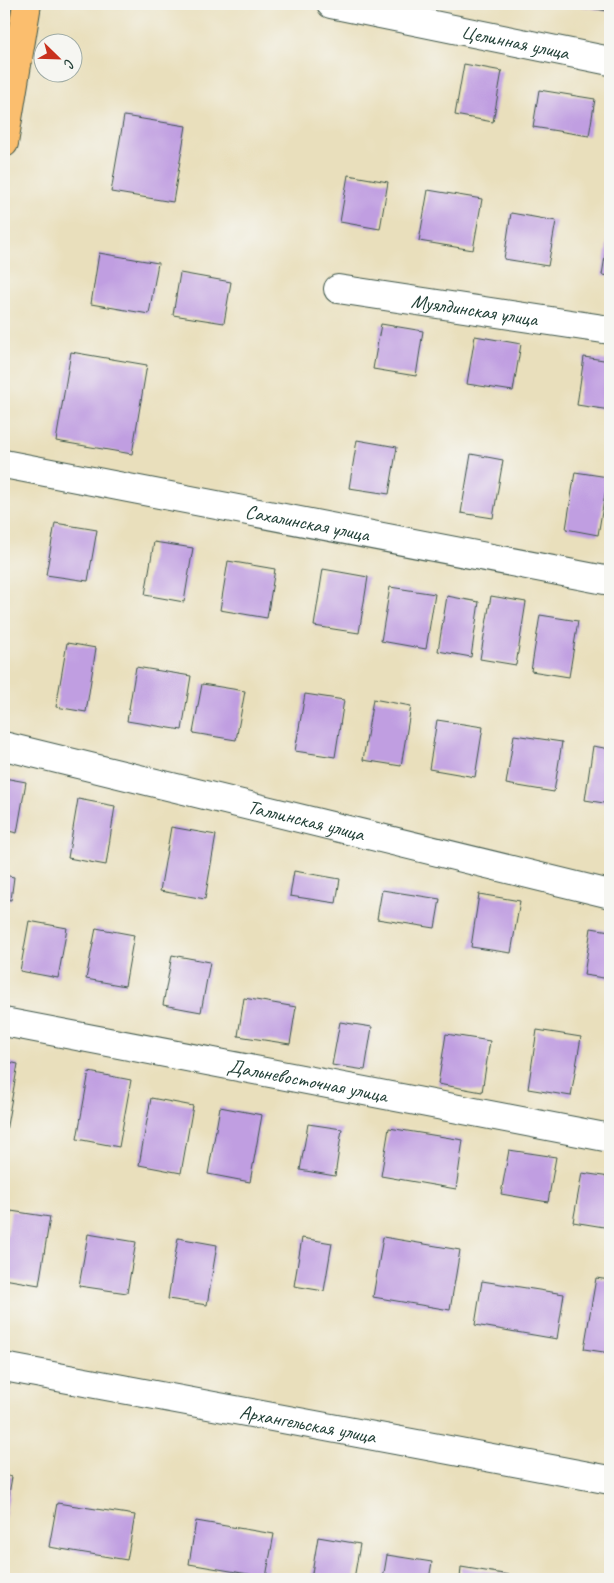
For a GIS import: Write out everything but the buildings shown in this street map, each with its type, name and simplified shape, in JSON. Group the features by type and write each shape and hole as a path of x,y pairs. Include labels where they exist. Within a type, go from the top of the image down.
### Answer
{"main road":[{"path":"4,144 27,4"}],"street":[{"name":"Целинная улица","path":"330,4 610,61"},
{"name":"Муялдинская улица","path":"338,289 610,330"},
{"name":"Сахалинская улица","path":"4,464 610,582"},
{"name":"Таллинская улица","path":"4,746 610,894"},
{"name":"Дальневосточная улица","path":"4,1022 610,1138"},
{"name":"Архангельская улица","path":"4,1367 610,1480"}]}
